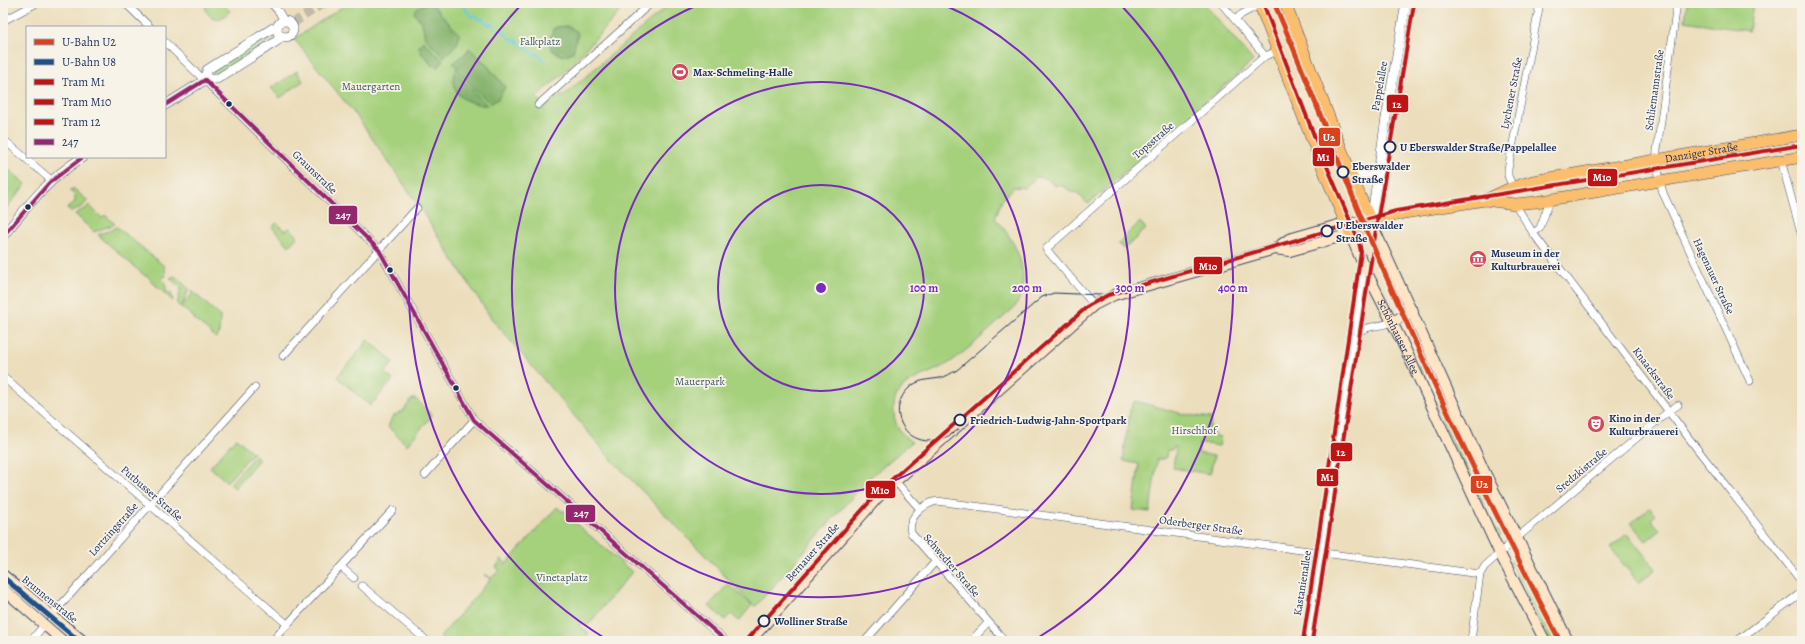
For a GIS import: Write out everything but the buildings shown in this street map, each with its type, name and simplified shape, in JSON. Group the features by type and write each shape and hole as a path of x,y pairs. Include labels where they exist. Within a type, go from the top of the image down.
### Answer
{"main road":[{"name":"Schönhauser Allee","path":"1285,3 1371,222 1413,311 1485,473 1568,641"},
{"name":"Schönhauser Allee","path":"1261,4 1326,176 1362,263 1392,322 1499,552 1545,641"},
{"name":"Danziger Straße","path":"1350,234 1371,222 1404,213 1486,200 1513,187 1538,180 1802,135"},
{"name":"Danziger Straße","path":"1486,200 1515,204 1550,200 1802,157"},
{"path":"1275,250 1289,239 1345,223 1371,222"},
{"path":"895,481 1094,305 1114,295 1275,250 1290,251 1350,234"},
{"path":"1392,322 1413,311"},
{"name":"Bernauer Straße","path":"750,641 836,542 895,481"},
{"name":"Brunnenstraße","path":"3,575 83,641"},
{"name":"Brunnenstraße","path":"3,590 63,641"},
{"path":"44,625 52,615"}],"street":[{"path":"3,21 37,3"},
{"path":"125,3 149,26"},
{"path":"271,3 279,12 285,26"},
{"path":"538,105 651,3"},
{"path":"1221,3 1265,56"},
{"name":"Pappelallee","path":"1371,222 1377,173 1406,3"},
{"name":"Lychener Straße","path":"1513,187 1508,176 1508,169 1540,3"},
{"name":"Schliemannstraße","path":"1659,181 1656,159 1677,3"},
{"path":"1235,20 1261,4"},
{"path":"205,80 207,70 273,28 285,26"},
{"path":"166,104 205,80 217,79 277,41 285,26"},
{"name":"Graunstraße","path":"166,43 379,250 474,420"},
{"name":"Topsstraße","path":"1094,305 1046,249 1265,56 1278,51"},
{"path":"3,139 51,180"},
{"path":"3,236 51,180 63,169 81,158"},
{"path":"1781,160 1802,237"},
{"path":"1351,174 1377,173"},
{"name":"Hagenauer Straße","path":"1659,181 1663,193 1750,381"},
{"path":"1533,233 1540,228 1550,200"},
{"name":"Knaackstraße","path":"1515,204 1533,233 1802,582"},
{"path":"283,356 417,208"},
{"name":"Kastanienallee","path":"1305,641 1362,263"},
{"path":"1351,338 1364,328 1382,326 1392,322"},
{"name":"Putbusser Straße","path":"3,378 288,624"},
{"name":"Lortzingstraße","path":"52,615 255,387"},
{"name":"Sredzkistraße","path":"1480,574 1485,566 1499,552 1678,405"},
{"path":"425,475 474,420 726,641"},
{"path":"895,481 920,509"},
{"name":"Oderberger Straße","path":"920,509 931,502 937,501 1480,574"},
{"name":"Schwedter Straße","path":"920,509 909,527 911,533 1004,641"},
{"path":"272,641 393,510"},
{"path":"865,641 936,562"},
{"path":"341,567 354,578"},
{"path":"1472,641 1480,574"},
{"path":"362,586 427,641"},
{"path":"1737,641 1802,592"},
{"path":"971,641 988,623"},
{"path":"31,641 44,625"}],"green space":[{"path":"206,3 222,3 230,11 225,16 218,19 215,18 208,14"},
{"path":"348,3 628,3 564,73 536,97 545,106 559,94 562,97 671,3 1204,3 1253,61 1088,204 1076,192 1074,193 1063,186 1054,185 1046,178 1037,177 1024,188 1014,187 1002,200 995,218 1010,237 1016,248 1023,271 1023,283 1015,307 952,361 913,380 898,393 894,402 894,414 897,427 912,442 868,479 755,607 611,459 491,318 414,199 358,118 294,39"},
{"path":"431,3 460,35 457,44 444,57 425,38 422,24 414,13 421,6"},
{"path":"1687,3 1753,3 1749,31 1685,21"},
{"path":"567,26 578,33 573,52 562,56 552,50 549,43 553,29"},
{"path":"272,33 275,37 221,75 214,75 212,71"},
{"path":"423,41 443,60 438,67 431,65 427,58 421,53 419,46"},
{"path":"469,48 487,65 505,87 498,99 490,104 456,70 457,66 453,64 466,53"},
{"path":"297,71 303,81 280,98 271,88"},
{"path":"455,72 487,105 469,102 460,96 453,83"},
{"path":"3,165 26,184 3,212"},
{"path":"73,188 88,201 83,206 71,212 67,208 75,201 75,195 70,191"},
{"path":"89,205 102,218 105,215 115,224 94,232 75,214"},
{"path":"1140,222 1146,229 1124,249 1118,243"},
{"path":"277,223 285,231 289,228 298,236 289,246 272,227"},
{"path":"117,227 164,266 166,276 161,278 166,283 167,293 171,292 173,301 152,282 147,275 145,276 98,235"},
{"path":"175,276 189,289 182,306 192,294 191,290 220,316 219,335 216,338 193,318 194,317 177,304 181,288 170,278"},
{"path":"368,340 394,362 385,373 393,380 370,406 337,377"},
{"path":"1430,362 1507,529 1497,538 1417,367 1420,366 1497,532 1504,529 1427,363"},
{"path":"412,399 416,399 431,414 431,417 407,445 388,427 392,417 403,411"},
{"name":"Hirschhof","path":"1135,401 1183,414 1211,418 1210,431 1216,436 1221,437 1219,446 1200,443 1198,453 1214,456 1210,474 1173,468 1176,447 1173,447 1172,450 1167,450 1166,457 1163,459 1157,459 1150,512 1133,510 1139,464 1123,461 1130,409"},
{"path":"236,438 253,453 227,482 210,467"},
{"path":"255,455 259,459 235,488 230,484"},
{"name":"Vinetaplatz","path":"557,507 563,512 564,510 575,520 574,522 632,572 588,625 581,623 579,625 589,633 582,641 445,641 440,637 489,581 490,579 484,575 485,574 491,578 500,570 496,567 502,559 506,564"},
{"path":"1650,508 1656,515 1651,519 1660,530 1646,541 1631,523"},
{"path":"1627,534 1656,569 1639,583 1610,548"},
{"path":"1519,553 1564,641 1550,641 1510,562"},
{"path":"728,584 752,605 739,621 731,614 725,620 709,606"}],"waterway":[{"path":"463,3 464,8 472,17 475,15 480,20 482,18 489,26 492,23 498,31 501,29 511,40 513,38 516,42 517,40 524,48 526,46 534,56 537,53 544,61"}],"tunnel":[{"path":"293,23 324,3"}],"tram line":[{"name":"M1","path":"1263,3 1315,138 1359,242 1361,252 1303,641"},
{"name":"12","path":"1312,641 1377,223 1414,4"},
{"name":"M10","path":"746,641 881,489 1088,306 1108,295 1396,211 1802,145"},
{"path":"959,429 943,438 929,441 916,438 907,431 900,422 898,410 901,399 912,385 924,380 946,376 957,370 1042,297 1054,293 1100,295 1126,289"}],"metro line":[{"name":"U2","path":"1274,3 1303,71 1371,242 1406,322 1470,460 1560,641"},
{"name":"U8","path":"3,577 79,641"}],"transit line":[{"name":"247","path":"205,80 379,250 474,420 726,641"},
{"name":"247","path":"166,104 205,80"},
{"name":"247","path":"3,236 49,183 82,158"}],"place":[{"name":"Max-Schmeling-Halle","path":"680,72"},
{"name":"U Eberswalder Straße/Pappelallee","path":"1390,147"},
{"name":"Eberswalder Straße","path":"1343,172"},
{"name":"U Eberswalder Straße","path":"1327,231"},
{"name":"Museum in der Kulturbrauerei","path":"1478,259"},
{"name":"Friedrich-Ludwig-Jahn-Sportpark","path":"960,420"},
{"name":"Kino in der Kulturbrauerei","path":"1596,424"},
{"name":"Wolliner Straße","path":"764,621"}],"park label":[{"name":"Falkplatz","path":"540,41"},
{"name":"Mauergarten","path":"371,86"},
{"name":"Mauerpark","path":"700,381"}]}
